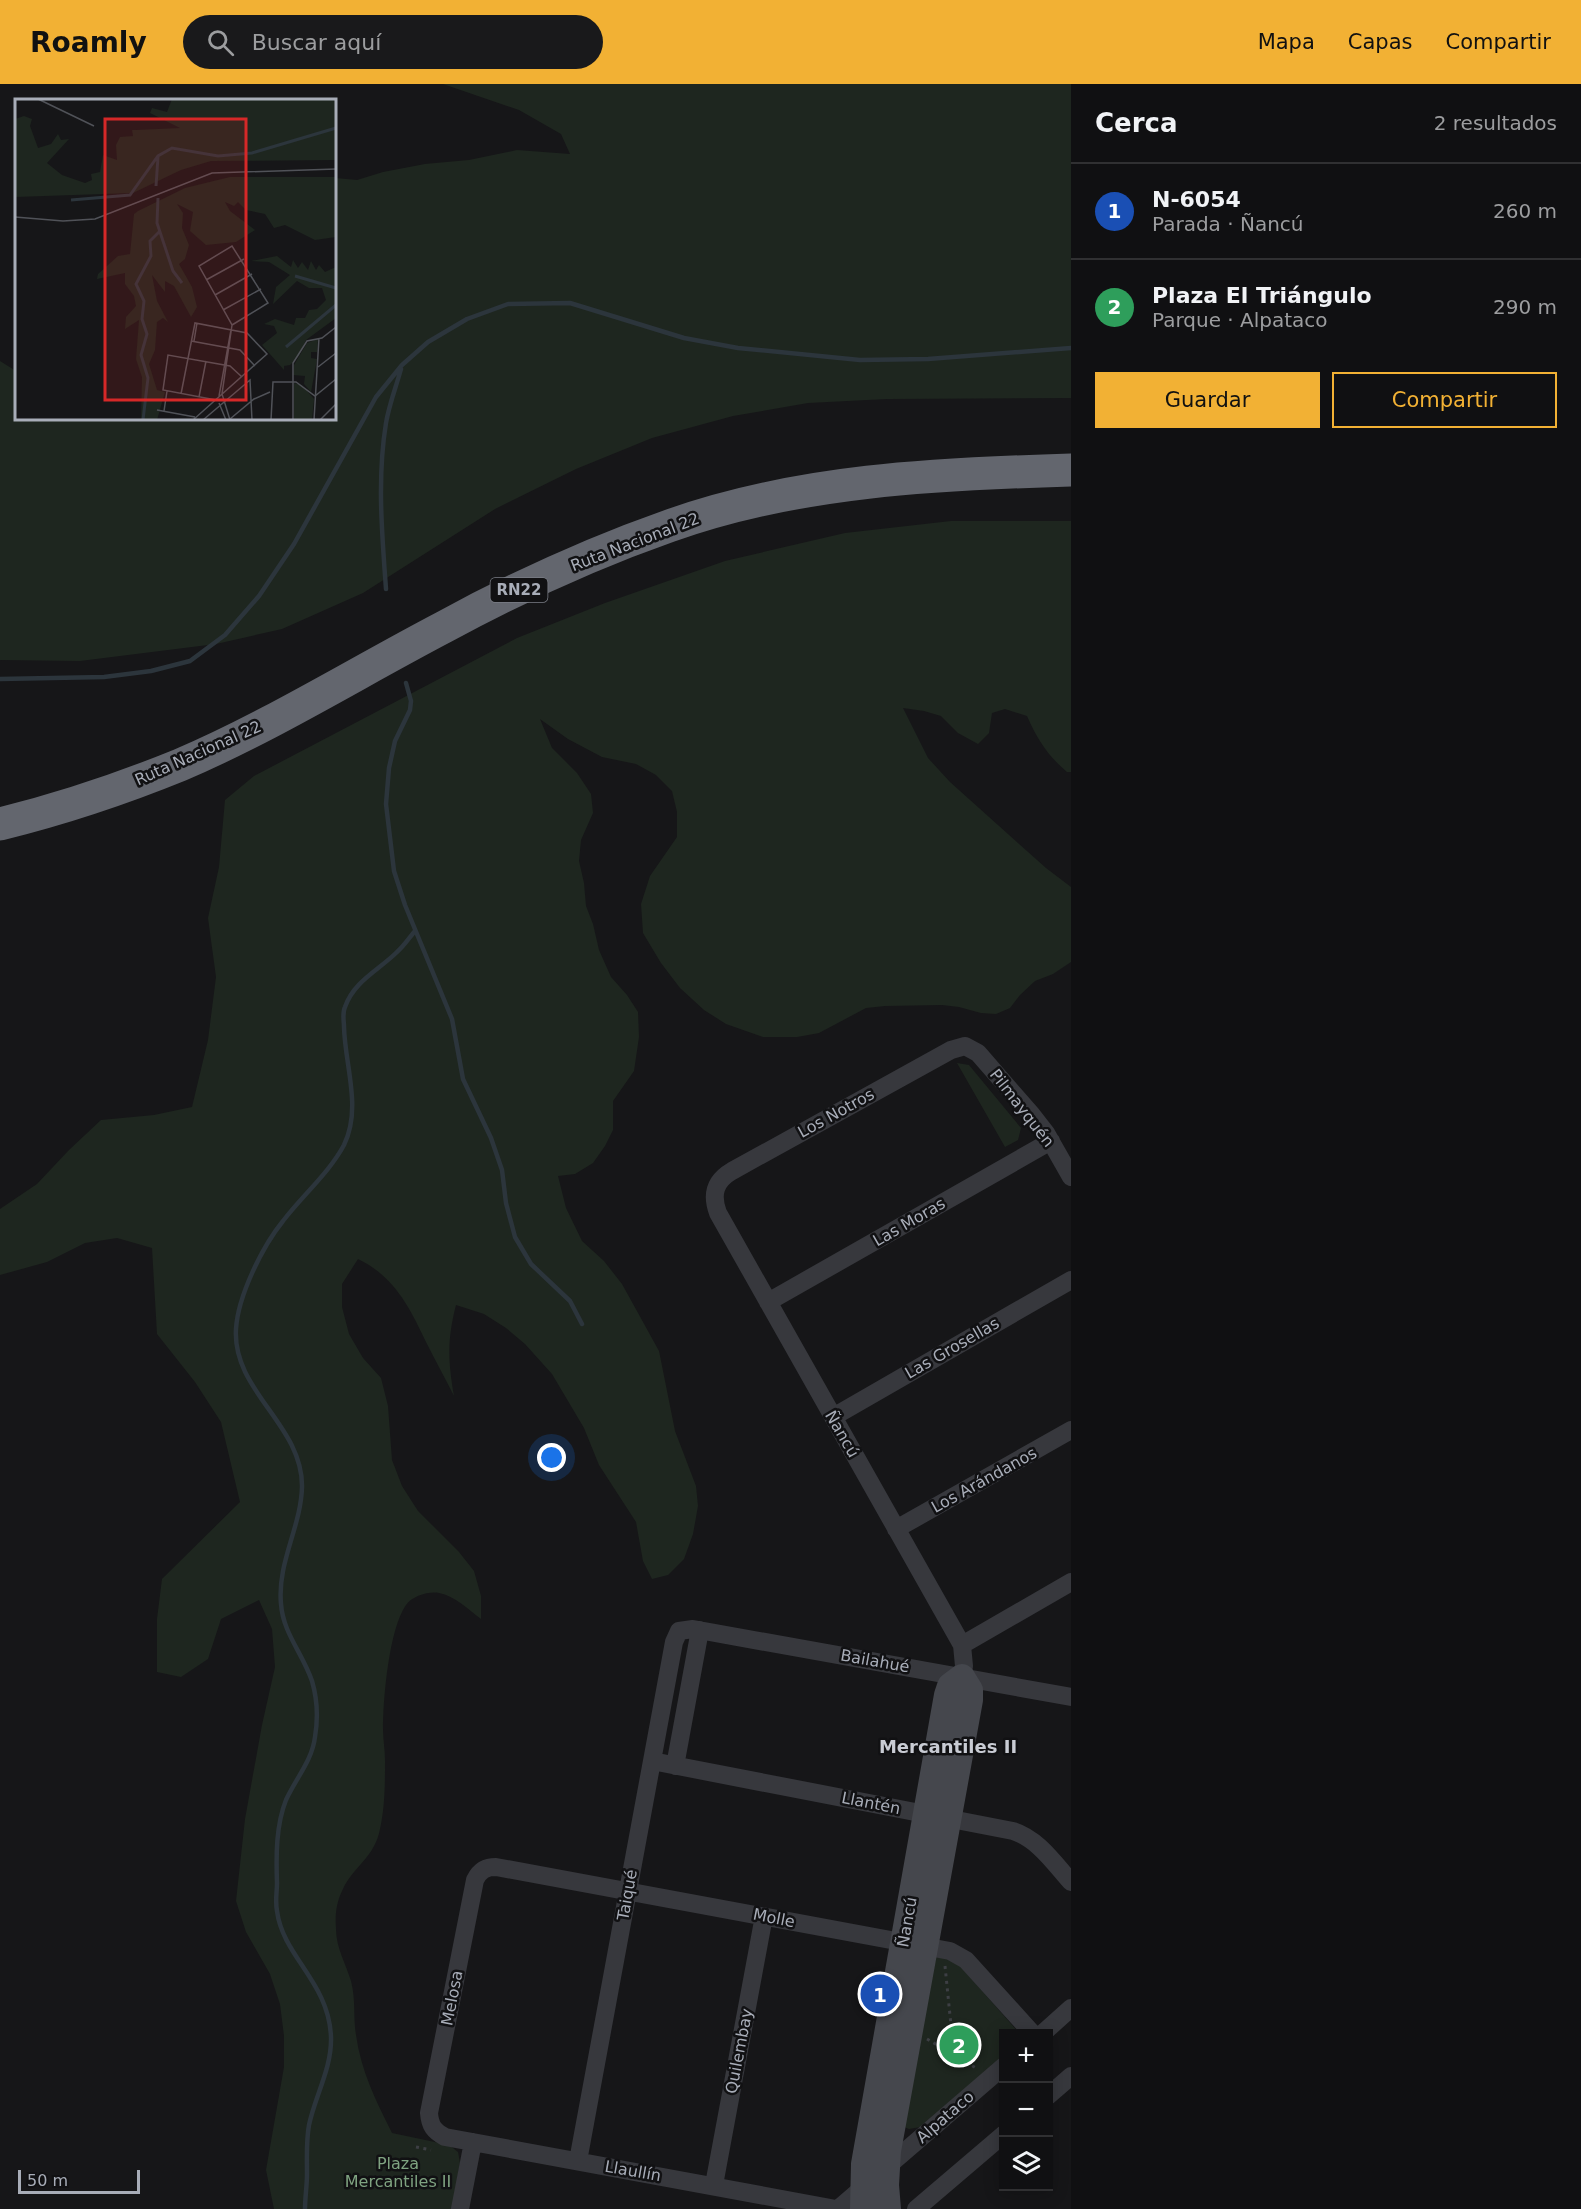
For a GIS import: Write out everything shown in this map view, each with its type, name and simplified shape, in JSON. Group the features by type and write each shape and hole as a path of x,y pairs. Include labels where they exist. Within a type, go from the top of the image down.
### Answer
{"highway":[{"name":"Ruta Nacional 22","path":"0,824 55,810 181,764 249,732 488,604 575,564 670,526 761,500 824,488 927,476 1071,470"}],"street":[{"name":"Pilmayquén","path":"965,1046 978,1053 1032,1115 1071,1177"},
{"name":"Los Notros","path":"715,1192 720,1179 732,1171 951,1050 965,1046"},
{"name":"Las Moras","path":"768,1302 1051,1142"},
{"name":"Ñancú","path":"715,1192 717,1213 962,1645 964,1655 962,1677 969,1686 971,1695 937,1816 914,1945 864,2164 862,2198"},
{"name":"Las Grosellas","path":"833,1417 1071,1280"},
{"name":"Los Arándanos","path":"896,1529 1071,1430"},
{"path":"962,1645 1071,1582"},
{"name":"Bailahué","path":"679,1631 690,1628 1071,1697"},
{"path":"675,1766 700,1630"},
{"name":"Taiqué","path":"578,2161 674,1642 679,1631"},
{"name":"Llantén","path":"652,1761 1006,1829 1026,1836 1071,1882"},
{"name":"Molle","path":"482,1870 496,1867 954,1952 964,1958 1028,2029"},
{"name":"Melosa","path":"432,2128 429,2113 475,1880 482,1870"},
{"name":"Quilembay","path":"714,2185 764,1916"},
{"name":"Ñancú","path":"888,2209 886,2167 914,1945"},
{"path":"1047,2029 1071,2008"},
{"name":"Alpataco","path":"837,2209 862,2198 886,2167 999,2070"},
{"path":"1053,2092 1071,2076"},
{"name":"Llaullín","path":"432,2128 446,2137 837,2209"},
{"path":"916,2209 1000,2137"},
{"path":"460,2209 473,2142"}],"path":[{"path":"945,1964 954,2055"},
{"path":"926,2039 979,2069"},
{"path":"416,2147 434,2150"}],"green space":[{"path":"443,84 1071,84 1071,398 887,399 808,403 733,416 652,438 576,469 495,509 363,593 282,629 216,644 80,661 0,660 0,361 15,370 15,420 336,420 336,178 357,180 383,172 425,164 469,160 517,150 570,154 561,134 519,110"},
{"name":"Plaza Mercantiles II","path":"951,521 1071,521 1071,772 1067,772 1060,766 1049,753 1039,740 1027,716 1005,709 992,713 989,733 978,744 958,733 941,716 903,708 928,758 950,782 1046,868 1071,887 1071,962 1053,974 1035,981 1010,1008 996,1014 942,1005 866,1008 819,1033 797,1037 763,1037 726,1024 704,1010 680,988 661,963 643,933 641,904 650,876 677,837 677,812 672,791 656,775 636,764 602,757 568,739 540,719 552,748 577,773 591,794 593,813 581,840 579,861 586,906 599,950 611,977 638,1012 639,1037 634,1071 613,1101 613,1130 605,1146 593,1163 575,1174 558,1176 566,1208 582,1241 604,1261 622,1284 659,1351 675,1431 696,1486 698,1506 693,1534 684,1559 668,1575 652,1579 643,1561 636,1522 599,1465 584,1428 552,1374 525,1344 484,1314 456,1305 449,1350 454,1396 400,1294 382,1274 358,1259 342,1284 342,1307 349,1334 363,1358 381,1378 388,1406 392,1460 402,1486 418,1511 459,1552 474,1571 481,1596 481,1619 456,1600 435,1593 412,1599 400,1616 391,1647 384,1700 385,1786 380,1829 374,1847 347,1881 341,1894 337,1904 336,1936 353,1988 355,2028 361,2061 392,2133 449,2145 458,2152 460,2163 452,2209 274,2209 266,2170 284,2067 284,2036 280,2004 270,1974 246,1932 236,1901 245,1819 275,1667 272,1629 259,1600 221,1619 208,1659 181,1677 157,1672 157,1619 162,1579 240,1502 221,1422 195,1382 157,1334 152,1248 117,1238 85,1243 47,1262 0,1275 0,1209 37,1184 101,1120 154,1115 192,1107 208,1040 216,977 208,918 219,867 225,800 254,776 517,638 605,603 725,561 845,533"},
{"path":"957,1063 969,1065 1021,1128 1018,1140 1005,1147"},
{"path":"936,1957 954,1959 1015,2029 999,2029 999,2059 920,2127 909,2129 904,2127"}],"waterway":[{"path":"0,679 104,677 151,671 190,661 225,635 259,596 294,544 376,397 402,365 428,342 467,319 508,304 570,303 684,338 738,348 860,360 928,359 1071,348"},
{"path":"386,589 381,506 383,444 387,416 401,369"},
{"path":"406,683 411,701 410,710 395,741 389,768 386,804 394,871 405,905 452,1019 463,1079 491,1138 502,1170 506,1203 515,1237 531,1264 570,1301 582,1324"},
{"path":"305,2209 309,2125 329,2060 331,2037 323,2001 281,1927 276,1900 280,1820 286,1800 311,1754 316,1723 316,1701 312,1681 289,1634 281,1604 282,1574 298,1516 302,1487 299,1465 292,1445 245,1371 238,1351 236,1329 246,1287 267,1244 290,1212 331,1165 344,1145 349,1131 352,1102 345,1042 344,1009 354,990 400,950 415,931"}],"place":[{"name":"N-6054","path":"880,1994"},
{"name":"Plaza El Triángulo","path":"959,2045"}],"district":[{"name":"Mercantiles II","path":"948,1746"}]}
